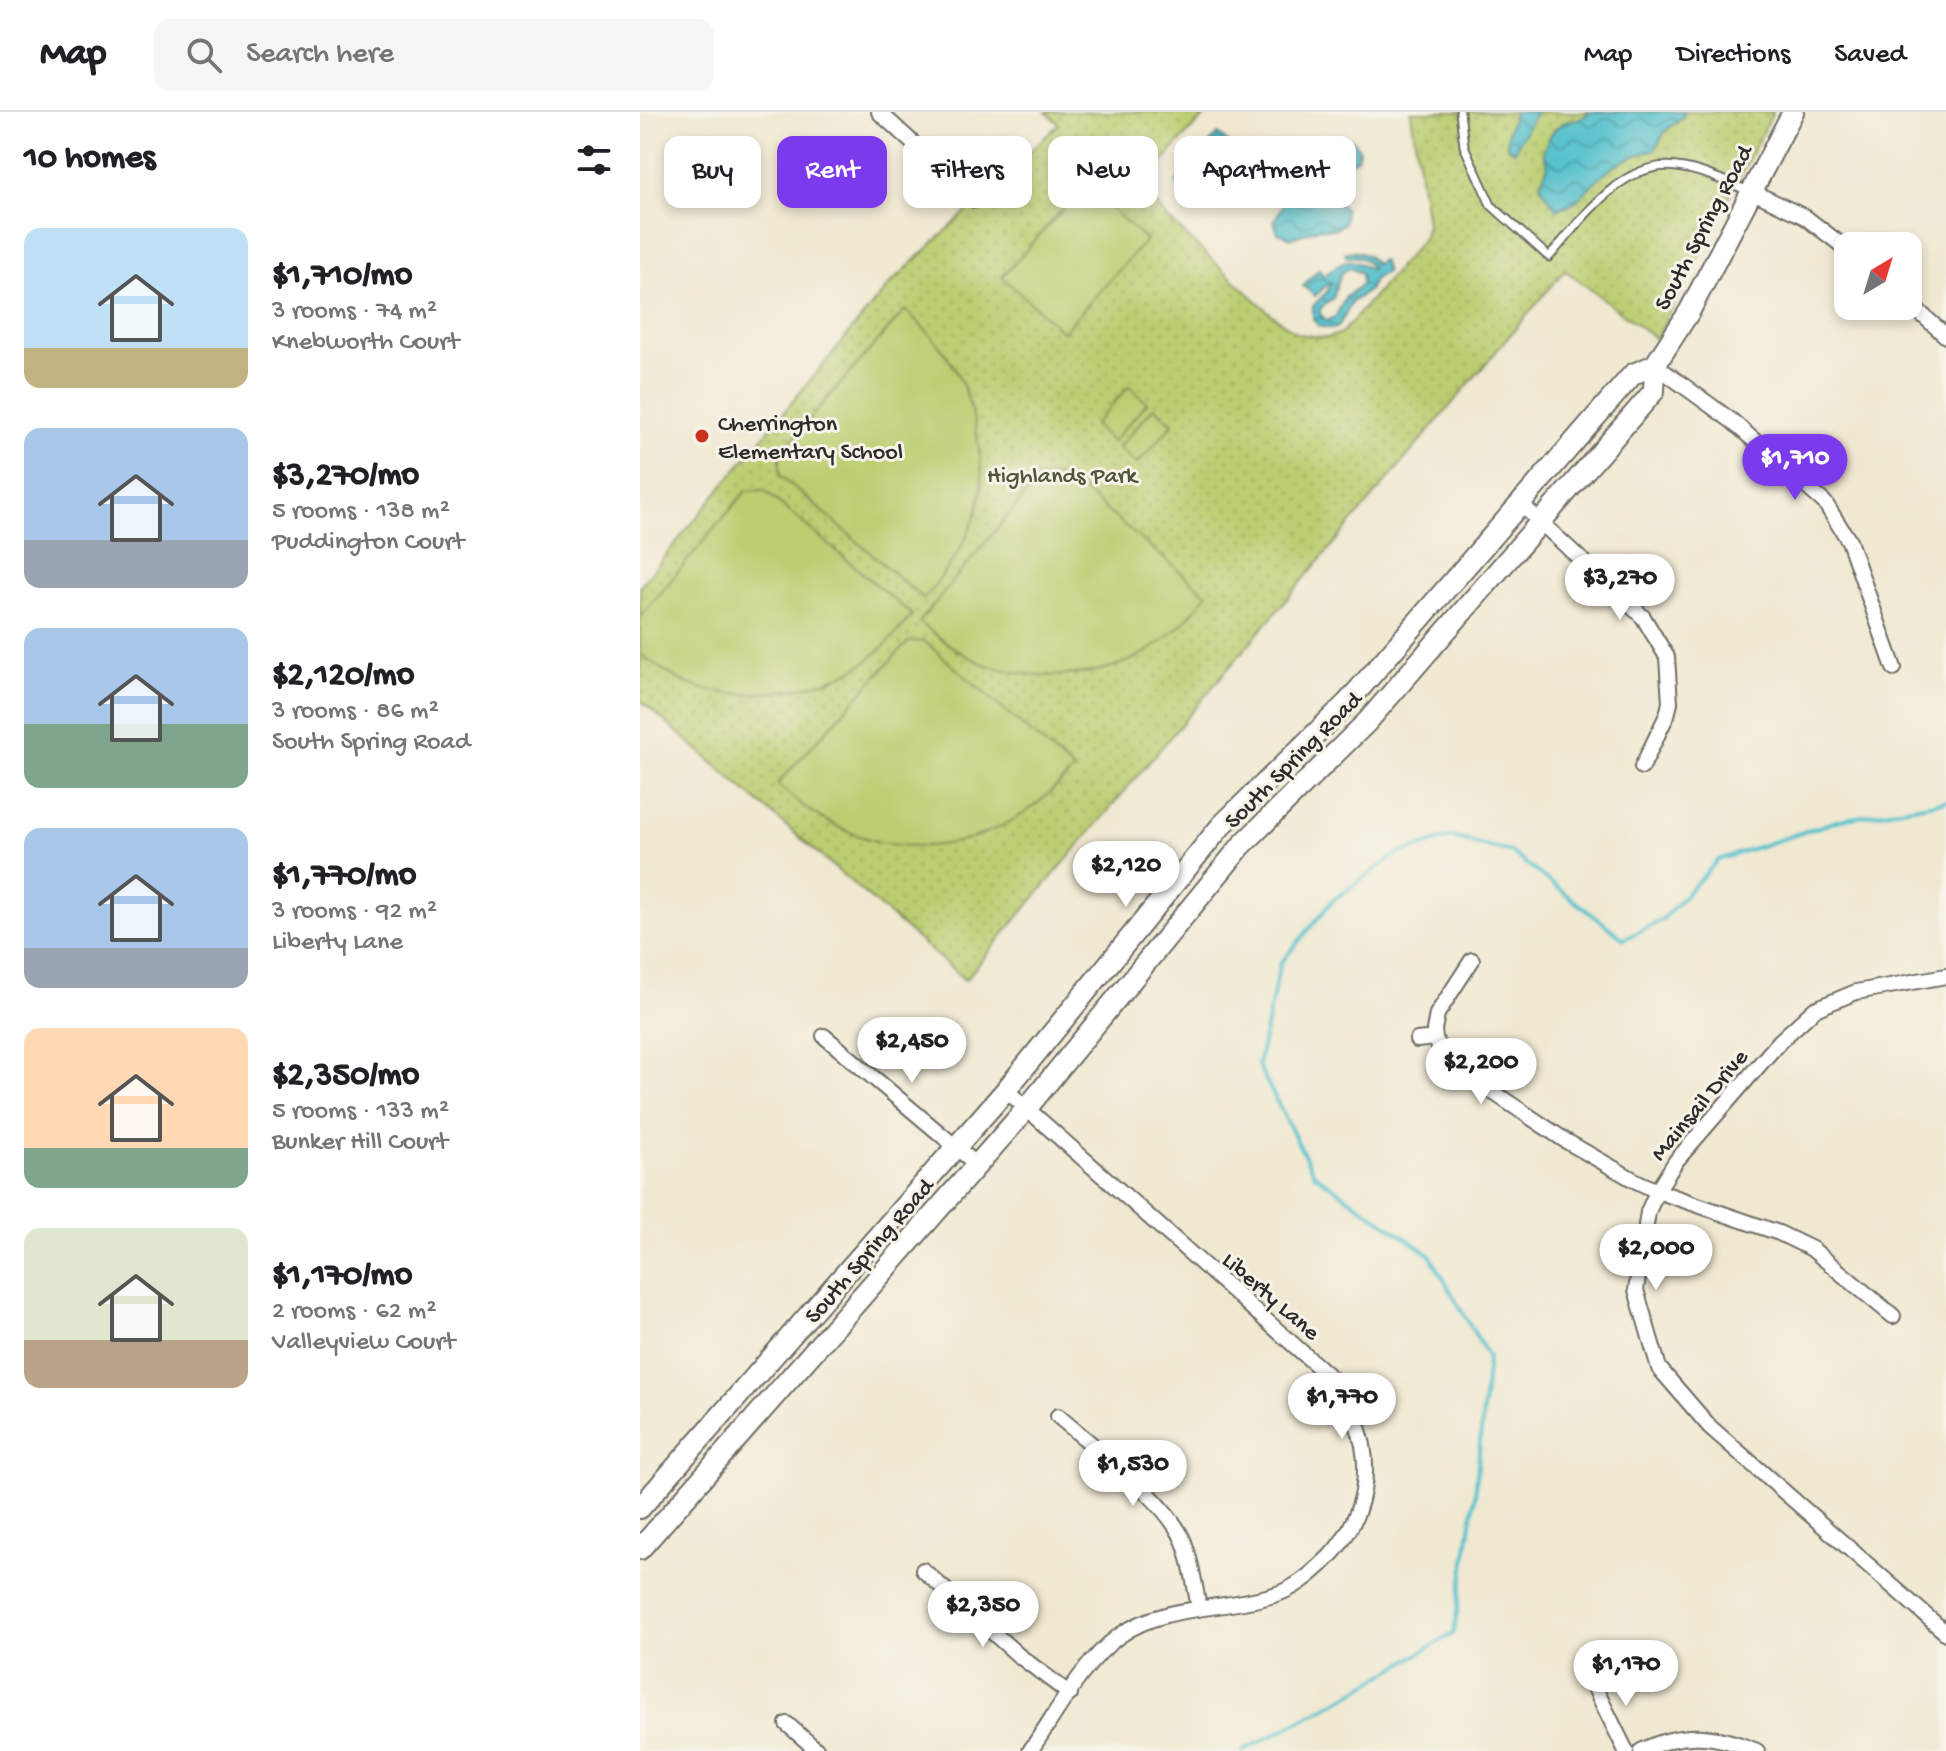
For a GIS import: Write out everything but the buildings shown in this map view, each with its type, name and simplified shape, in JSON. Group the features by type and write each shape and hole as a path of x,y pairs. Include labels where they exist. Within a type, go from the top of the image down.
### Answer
{"main road":[{"name":"South Spring Road","path":"640,1549 1027,1108 1242,845 1367,722 1654,391 1655,365 1689,312 1793,112"},
{"name":"South Spring Road","path":"640,1508 1006,1090 1221,826 1347,703 1633,374 1655,365"},
{"path":"812,1313 833,1330"}],"street":[{"path":"879,112 905,136"},
{"path":"1751,191 1805,217 1834,239"},
{"path":"1922,315 1946,336"},
{"path":"1655,365 1732,421 1825,503 1849,541 1894,668"},
{"path":"1521,504 1643,617 1667,657 1670,703 1642,767"},
{"path":"1472,960 1437,1014 1435,1038 1441,1051 1457,1068 1566,1141 1657,1191 1779,1233 1812,1249 1893,1316"},
{"name":"Mainsail Drive","path":"1946,976 1856,992 1815,1009 1780,1041 1676,1161 1657,1191 1648,1212 1636,1290 1659,1368 1710,1427 1946,1633"},
{"path":"824,1036 976,1164"},
{"path":"1417,1040 1435,1038"},
{"name":"Liberty Lane","path":"1006,1090 1316,1363 1344,1395 1356,1416 1365,1481 1360,1506 1335,1552 1309,1576 1277,1594 1140,1624 1120,1635 1101,1653 1030,1751"},
{"path":"1058,1416 1139,1486 1168,1517 1183,1541 1199,1609"},
{"path":"923,1570 1018,1655 1070,1694"},
{"path":"1592,1682 1626,1751"},
{"path":"787,1724 818,1751"},
{"path":"1641,1751 1687,1736 1728,1739 1757,1751"}],"lane":[{"path":"1460,112 1464,146 1491,205 1549,257 1597,204 1624,180 1639,172 1657,167 1675,167 1751,191"}],"green space":[{"name":"Highlands Park","path":"1046,112 1209,112 1186,136 1174,136 1174,148 1158,170 1158,136 1048,136 1048,208 1158,208 1158,205 1166,217 1272,315 1298,334 1327,338 1342,333 1423,239 1427,224 1411,112 1773,112 1656,339 1565,270 965,980 640,700 640,586 889,285 970,208 1032,208 1032,150 1059,124"},
{"path":"1064,208 1111,208 1146,240 1063,332 1002,277"},
{"path":"905,310 934,339 955,368 974,421 982,472 979,503 970,530 949,566 924,599 780,475 780,453"},
{"path":"1129,386 1147,403 1112,442 1094,425"},
{"path":"1154,407 1173,424 1137,464 1118,448"},
{"path":"1064,475 1207,594 1185,621 1158,644 1121,664 1063,675 1024,674 987,665 968,657 919,622 1040,477"},
{"path":"764,490 912,615 873,656 854,670 828,681 756,694 695,687 640,654 640,617 746,491"},
{"path":"924,641 1074,770 1023,814 991,831 958,842 926,846 894,844 863,837 833,825 804,807 777,784 908,642"}],"water":[{"path":"1514,112 1536,112 1514,151 1507,147"},
{"path":"1590,112 1684,112 1682,118 1665,131 1656,149 1613,167 1576,201 1556,209 1540,185 1548,166 1543,152 1556,128"},
{"path":"1281,208 1345,210 1344,223 1336,229 1319,228 1292,238 1278,233 1274,221"},
{"path":"1345,252 1367,255 1375,264 1382,260 1386,272 1374,279 1369,290 1352,302 1338,327 1319,326 1313,319 1313,306 1327,292 1331,281 1315,296 1303,286 1319,269 1324,277 1346,261 1371,270 1365,261 1347,257","holes":["1350,268 1361,273 1362,284 1345,298 1336,316 1327,321 1320,314 1320,309 1333,298 1341,273"]}],"waterway":[{"path":"1243,1751 1345,1697 1454,1633 1475,1496 1488,1357 1430,1255 1314,1174 1258,1065 1280,964 1333,900 1397,854 1451,837 1511,852 1624,939 1662,920 1718,860 1840,820 1946,801"}],"place":[{"name":"Cherrington Elementary School","path":"702,436"}]}
